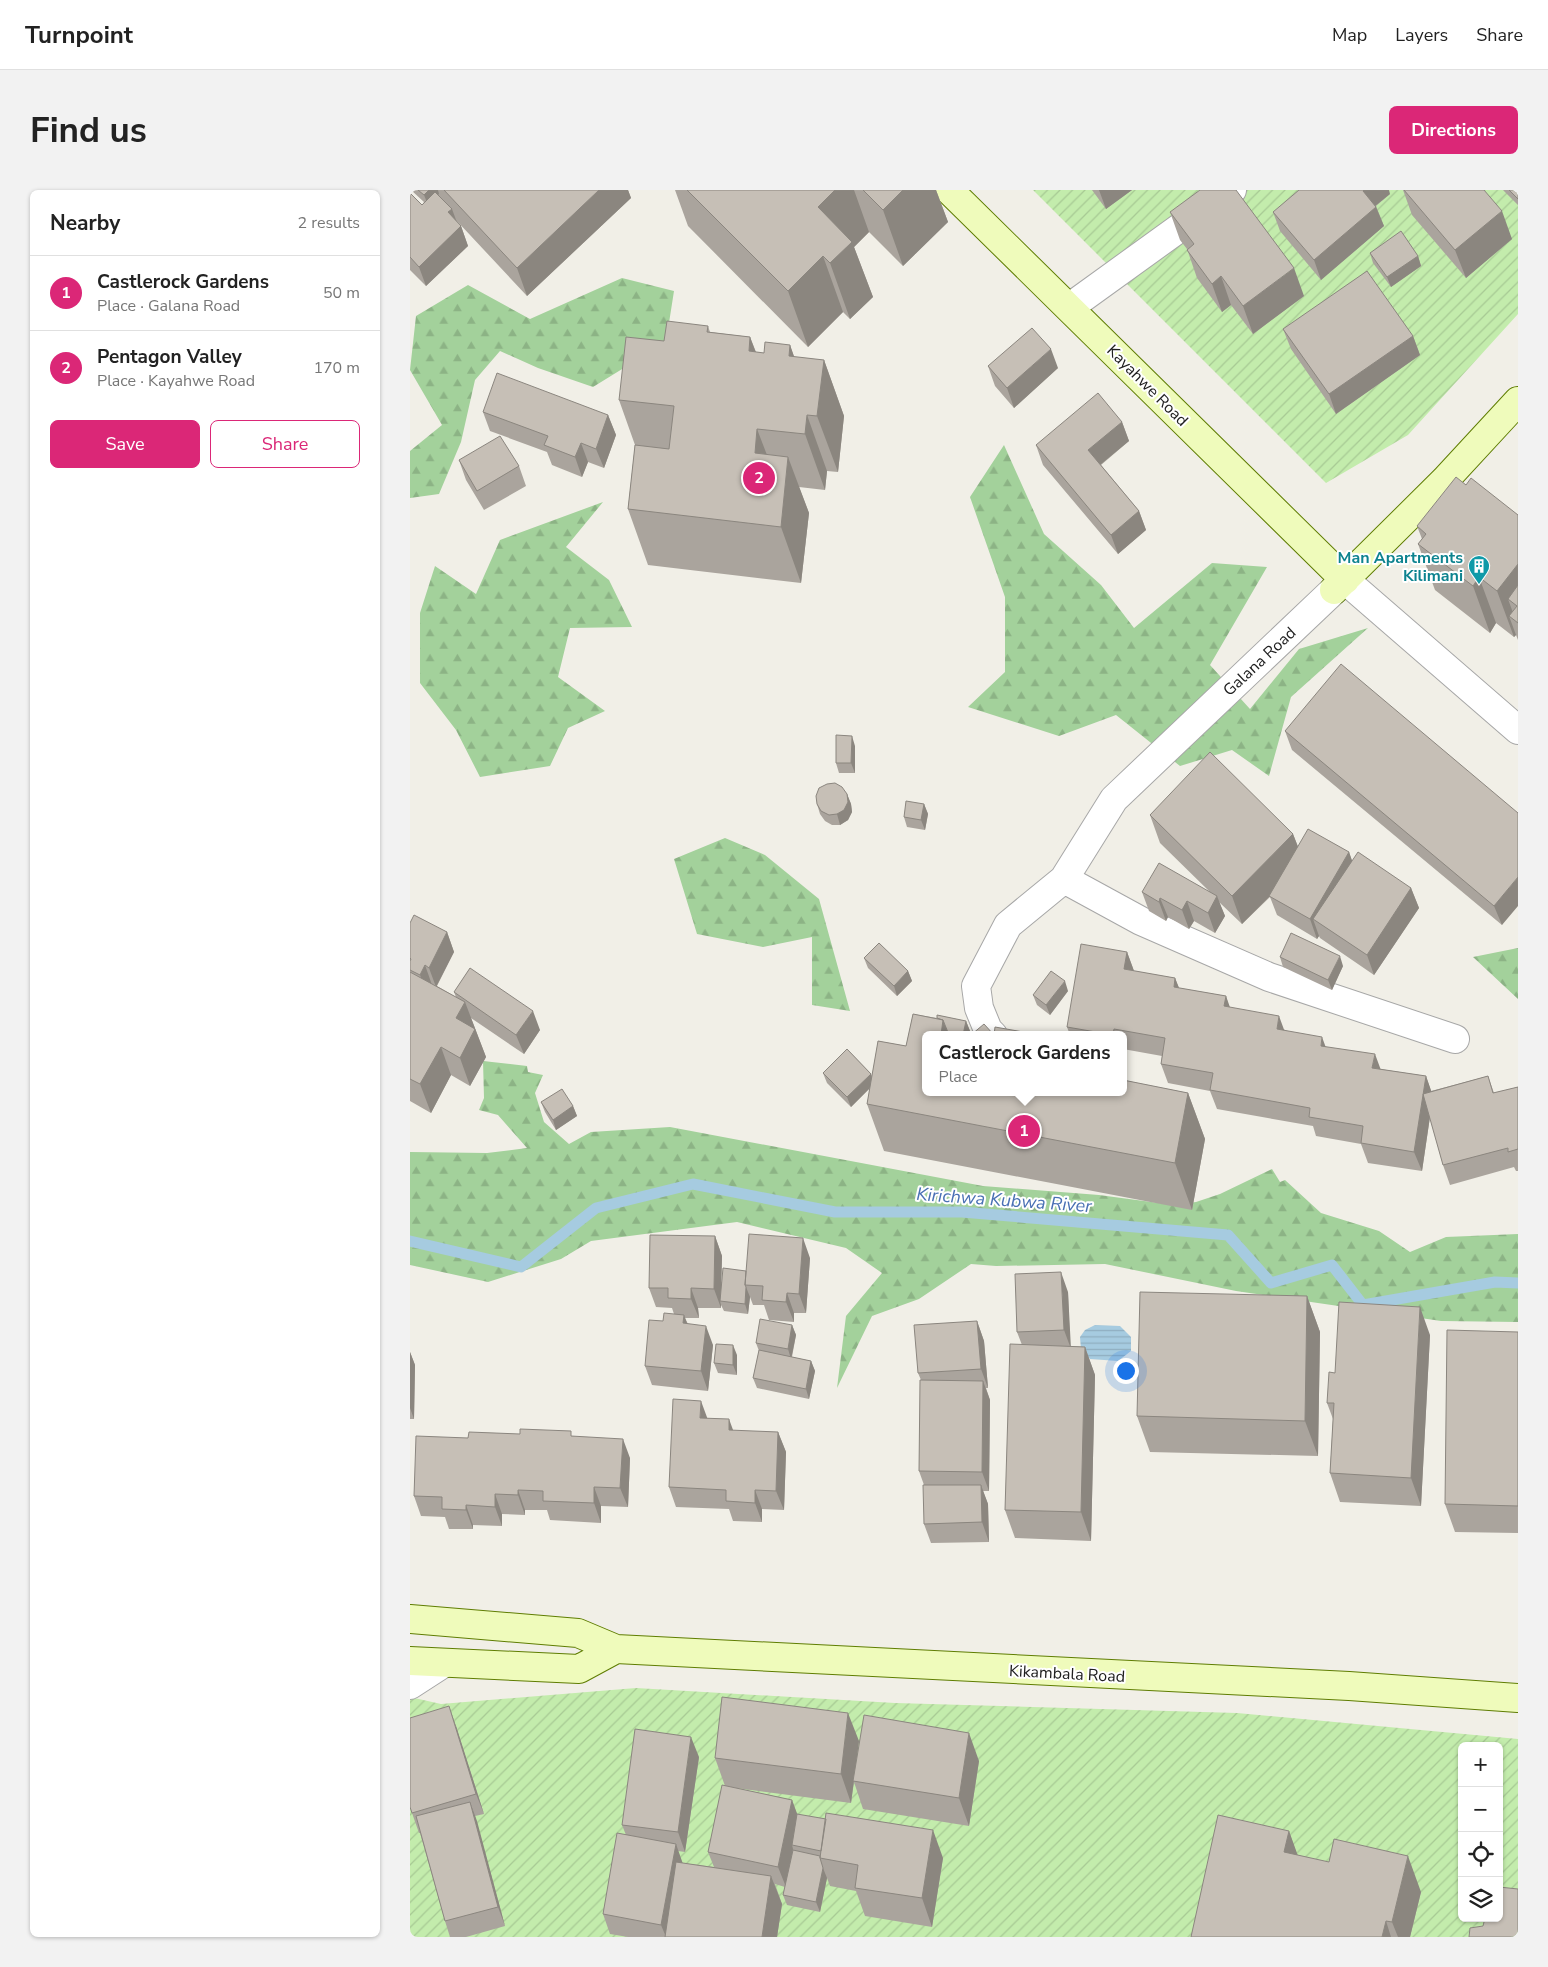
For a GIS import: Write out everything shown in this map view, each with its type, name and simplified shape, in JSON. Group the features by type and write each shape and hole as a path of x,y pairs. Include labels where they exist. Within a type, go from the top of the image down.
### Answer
{"main road":[{"name":"Kayahwe Road","path":"949,190 1070,308 1339,585"},
{"name":"Galana Road","path":"1339,585 1445,480 1518,401"},
{"path":"410,1620 578,1633 616,1649"},
{"path":"410,1661 579,1669 616,1649"},
{"name":"Kikambala Road","path":"616,1649 1349,1686 1518,1698"}],"street":[{"path":"1070,308 1232,190"},
{"path":"1445,480 1467,497"},
{"path":"1339,585 1518,730"},
{"name":"Galana Road","path":"989,1031 979,1008 976,986 1008,925 1064,879 1114,799 1339,585"},
{"path":"1064,879 1141,921 1269,977 1455,1039"},
{"path":"410,1685 444,1663"}],"green space":[{"path":"1033,190 1518,190 1518,314 1408,435 1326,483"},
{"path":"622,278 674,291 666,342 593,387 538,368 500,351 475,380 461,442 439,494 410,498 410,451 442,425 410,370 416,316 468,285 530,319"},
{"path":"1004,445 1044,534 1101,585 1134,628 1212,563 1267,567 1210,665 1250,709 1299,649 1368,628 1291,697 1269,776 1232,750 1180,766 1116,715 1059,736 968,707 1005,672 1005,597 970,497"},
{"path":"603,502 566,547 609,580 632,627 570,628 558,677 605,711 568,728 550,766 480,777 456,730 420,683 420,613 435,566 476,594 500,540"},
{"path":"725,838 765,855 819,899 850,1011 812,1005 812,937 763,947 697,934 674,859"},
{"path":"1518,948 1518,999 1473,957"},
{"path":"483,1061 527,1066 528,1072 543,1075 535,1093 544,1122 569,1144 591,1132 670,1127 983,1186 1099,1195 1174,1205 1196,1202 1220,1194 1272,1169 1280,1182 1285,1180 1321,1213 1379,1231 1410,1252 1446,1237 1518,1234 1518,1322 1441,1321 1236,1291 1105,1264 996,1266 971,1264 919,1299 872,1316 837,1388 846,1316 882,1273 846,1248 737,1222 591,1241 561,1259 488,1282 410,1265 410,1152 487,1153 527,1148 498,1115 479,1110 484,1098"},
{"path":"636,1688 895,1703 1237,1713 1518,1739 1518,1937 410,1937 410,1697 441,1704"}],"water":[{"path":"1095,1325 1120,1326 1131,1337 1131,1351 1118,1361 1090,1359 1081,1349 1080,1337 1085,1330"}],"building":[{"path":"418,190 429,190 424,195"},
{"path":"444,190 599,190 517,268"},
{"path":"687,190 835,190 818,207 852,242 830,263 823,256 788,291"},
{"path":"863,190 903,190 883,210"},
{"path":"1200,190 1236,190 1294,268 1243,306 1221,276 1212,284 1187,250 1194,244 1170,212"},
{"path":"1299,190 1364,190 1376,207 1314,260 1273,212"},
{"path":"1404,190 1484,190 1502,211 1455,250"},
{"path":"1509,190 1518,190 1518,199"},
{"path":"435,192 452,209 448,212 461,226 419,267 410,257 410,193 422,205"},
{"path":"1401,231 1418,256 1387,277 1370,253"},
{"path":"1367,271 1413,336 1329,394 1283,329"},
{"path":"667,321 708,326 707,332 750,337 749,351 764,353 765,342 790,345 789,356 824,360 817,416 807,415 805,434 757,429 755,453 788,457 781,527 628,509 635,445 669,449 674,406 619,400 626,337 664,341"},
{"path":"1032,328 1051,349 1007,388 988,366"},
{"path":"497,373 608,415 596,449 581,443 575,457 544,445 548,436 483,412"},
{"path":"1098,393 1122,422 1088,450 1139,511 1111,535 1036,445"},
{"path":"500,436 519,466 477,491 459,460"},
{"path":"1456,477 1466,485 1471,478 1518,515 1518,564 1497,591 1479,577 1473,586 1418,544 1426,534 1417,526"},
{"path":"1518,585 1518,623 1509,616 1517,606 1508,599"},
{"path":"1341,664 1518,813 1518,877 1494,906 1285,731"},
{"path":"836,735 852,736 851,763 836,763"},
{"path":"1210,752 1293,834 1232,896 1150,815"},
{"path":"835,783 842,787 847,794 848,802 844,810 837,814 829,815 821,811 817,804 816,796 819,788"},
{"path":"906,801 924,804 921,820 904,817"},
{"path":"1308,829 1349,852 1310,919 1269,896"},
{"path":"1358,852 1411,888 1367,955 1313,919"},
{"path":"1159,863 1217,896 1208,913 1187,901 1182,910 1160,898 1159,902 1142,892"},
{"path":"414,915 447,932 429,968 425,965 420,975 410,970 410,923"},
{"path":"1291,933 1340,956 1328,980 1280,957"},
{"path":"879,943 908,971 894,986 864,958"},
{"path":"1081,944 1127,952 1124,969 1175,978 1174,987 1226,996 1224,1006 1279,1016 1277,1029 1322,1037 1321,1046 1375,1054 1372,1068 1426,1076 1414,1152 1361,1143 1363,1126 1309,1117 1310,1108 1210,1090 1213,1073 1161,1064 1165,1038 1114,1029 1114,1031 1090,1031 1067,1027"},
{"path":"470,968 533,1011 516,1035 454,992"},
{"path":"1051,971 1065,981 1046,1005 1033,995"},
{"path":"410,972 465,1002 456,1018 475,1029 460,1058 441,1047 420,1084 410,1079"},
{"path":"913,1014 943,1020 942,1031 922,1031 922,1096 1127,1096 1127,1081 1188,1093 1175,1163 867,1104 878,1041 906,1046"},
{"path":"937,1015 966,1021 964,1031 947,1031 943,1020 937,1018"},
{"path":"984,1024 990,1031 976,1031"},
{"path":"995,1027 1018,1031 994,1031"},
{"path":"847,1049 871,1074 847,1097 823,1073"},
{"path":"1488,1076 1493,1093 1518,1087 1518,1149 1508,1152 1508,1148 1443,1165 1423,1094"},
{"path":"562,1089 573,1106 553,1120 541,1102"},
{"path":"749,1234 803,1238 799,1294 787,1293 786,1302 762,1300 763,1286 745,1285"},
{"path":"650,1235 715,1236 714,1289 691,1288 691,1299 668,1298 668,1288 649,1288"},
{"path":"723,1268 746,1271 745,1304 720,1301"},
{"path":"1061,1272 1064,1330 1017,1332 1015,1274"},
{"path":"1140,1292 1307,1296 1305,1421 1137,1416"},
{"path":"1339,1302 1420,1307 1411,1478 1330,1473 1334,1403 1327,1403 1329,1372 1335,1373"},
{"path":"664,1313 684,1315 683,1323 706,1326 701,1371 645,1366 649,1320 663,1321"},
{"path":"760,1319 792,1325 788,1349 756,1343"},
{"path":"977,1321 981,1369 918,1373 914,1325"},
{"path":"1447,1330 1518,1332 1518,1506 1445,1504"},
{"path":"716,1344 733,1345 733,1365 714,1363"},
{"path":"1010,1344 1085,1347 1081,1512 1005,1510"},
{"path":"759,1350 811,1361 806,1389 753,1378"},
{"path":"920,1380 983,1381 982,1472 919,1471"},
{"path":"673,1399 701,1401 700,1418 729,1419 729,1430 778,1432 776,1491 755,1490 755,1503 726,1501 726,1490 669,1487"},
{"path":"520,1429 571,1431 571,1436 623,1439 620,1488 594,1487 594,1503 543,1501 543,1491 518,1490 518,1495 495,1494 495,1507 466,1505 466,1510 442,1509 442,1497 414,1496 416,1436 468,1438 469,1432 520,1434"},
{"path":"923,1485 981,1485 982,1522 924,1524"},
{"path":"722,1697 848,1713 841,1774 715,1758"},
{"path":"449,1706 476,1794 412,1813 410,1807 410,1718"},
{"path":"864,1715 969,1733 959,1798 853,1781"},
{"path":"635,1729 691,1737 678,1832 622,1825"},
{"path":"722,1785 792,1800 778,1867 708,1852"},
{"path":"470,1802 498,1907 445,1921 416,1816"},
{"path":"826,1813 933,1830 922,1898 855,1888 858,1865 820,1858"},
{"path":"797,1814 826,1819 821,1851 792,1845"},
{"path":"1218,1815 1289,1831 1284,1852 1329,1862 1334,1839 1408,1856 1392,1922 1386,1921 1382,1937 1191,1937"},
{"path":"617,1833 676,1844 661,1925 603,1914"},
{"path":"793,1850 820,1856 823,1868 816,1902 783,1895"},
{"path":"676,1862 771,1876 762,1937 665,1937"},
{"path":"1503,1887 1518,1889 1518,1937 1469,1937 1470,1928 1483,1926 1484,1922 1503,1922"}],"waterway":[{"name":"Kirichwa Kubwa River","path":"410,1241 521,1267 596,1208 693,1184 835,1212 962,1212 1228,1235 1271,1283 1332,1265 1363,1305 1495,1282 1518,1283"}],"place":[{"name":"Pentagon Valley","path":"759,478"},
{"name":"Man Apartments Kilimani","path":"1479,585"},
{"name":"Castlerock Gardens","path":"1024,1131"}]}
